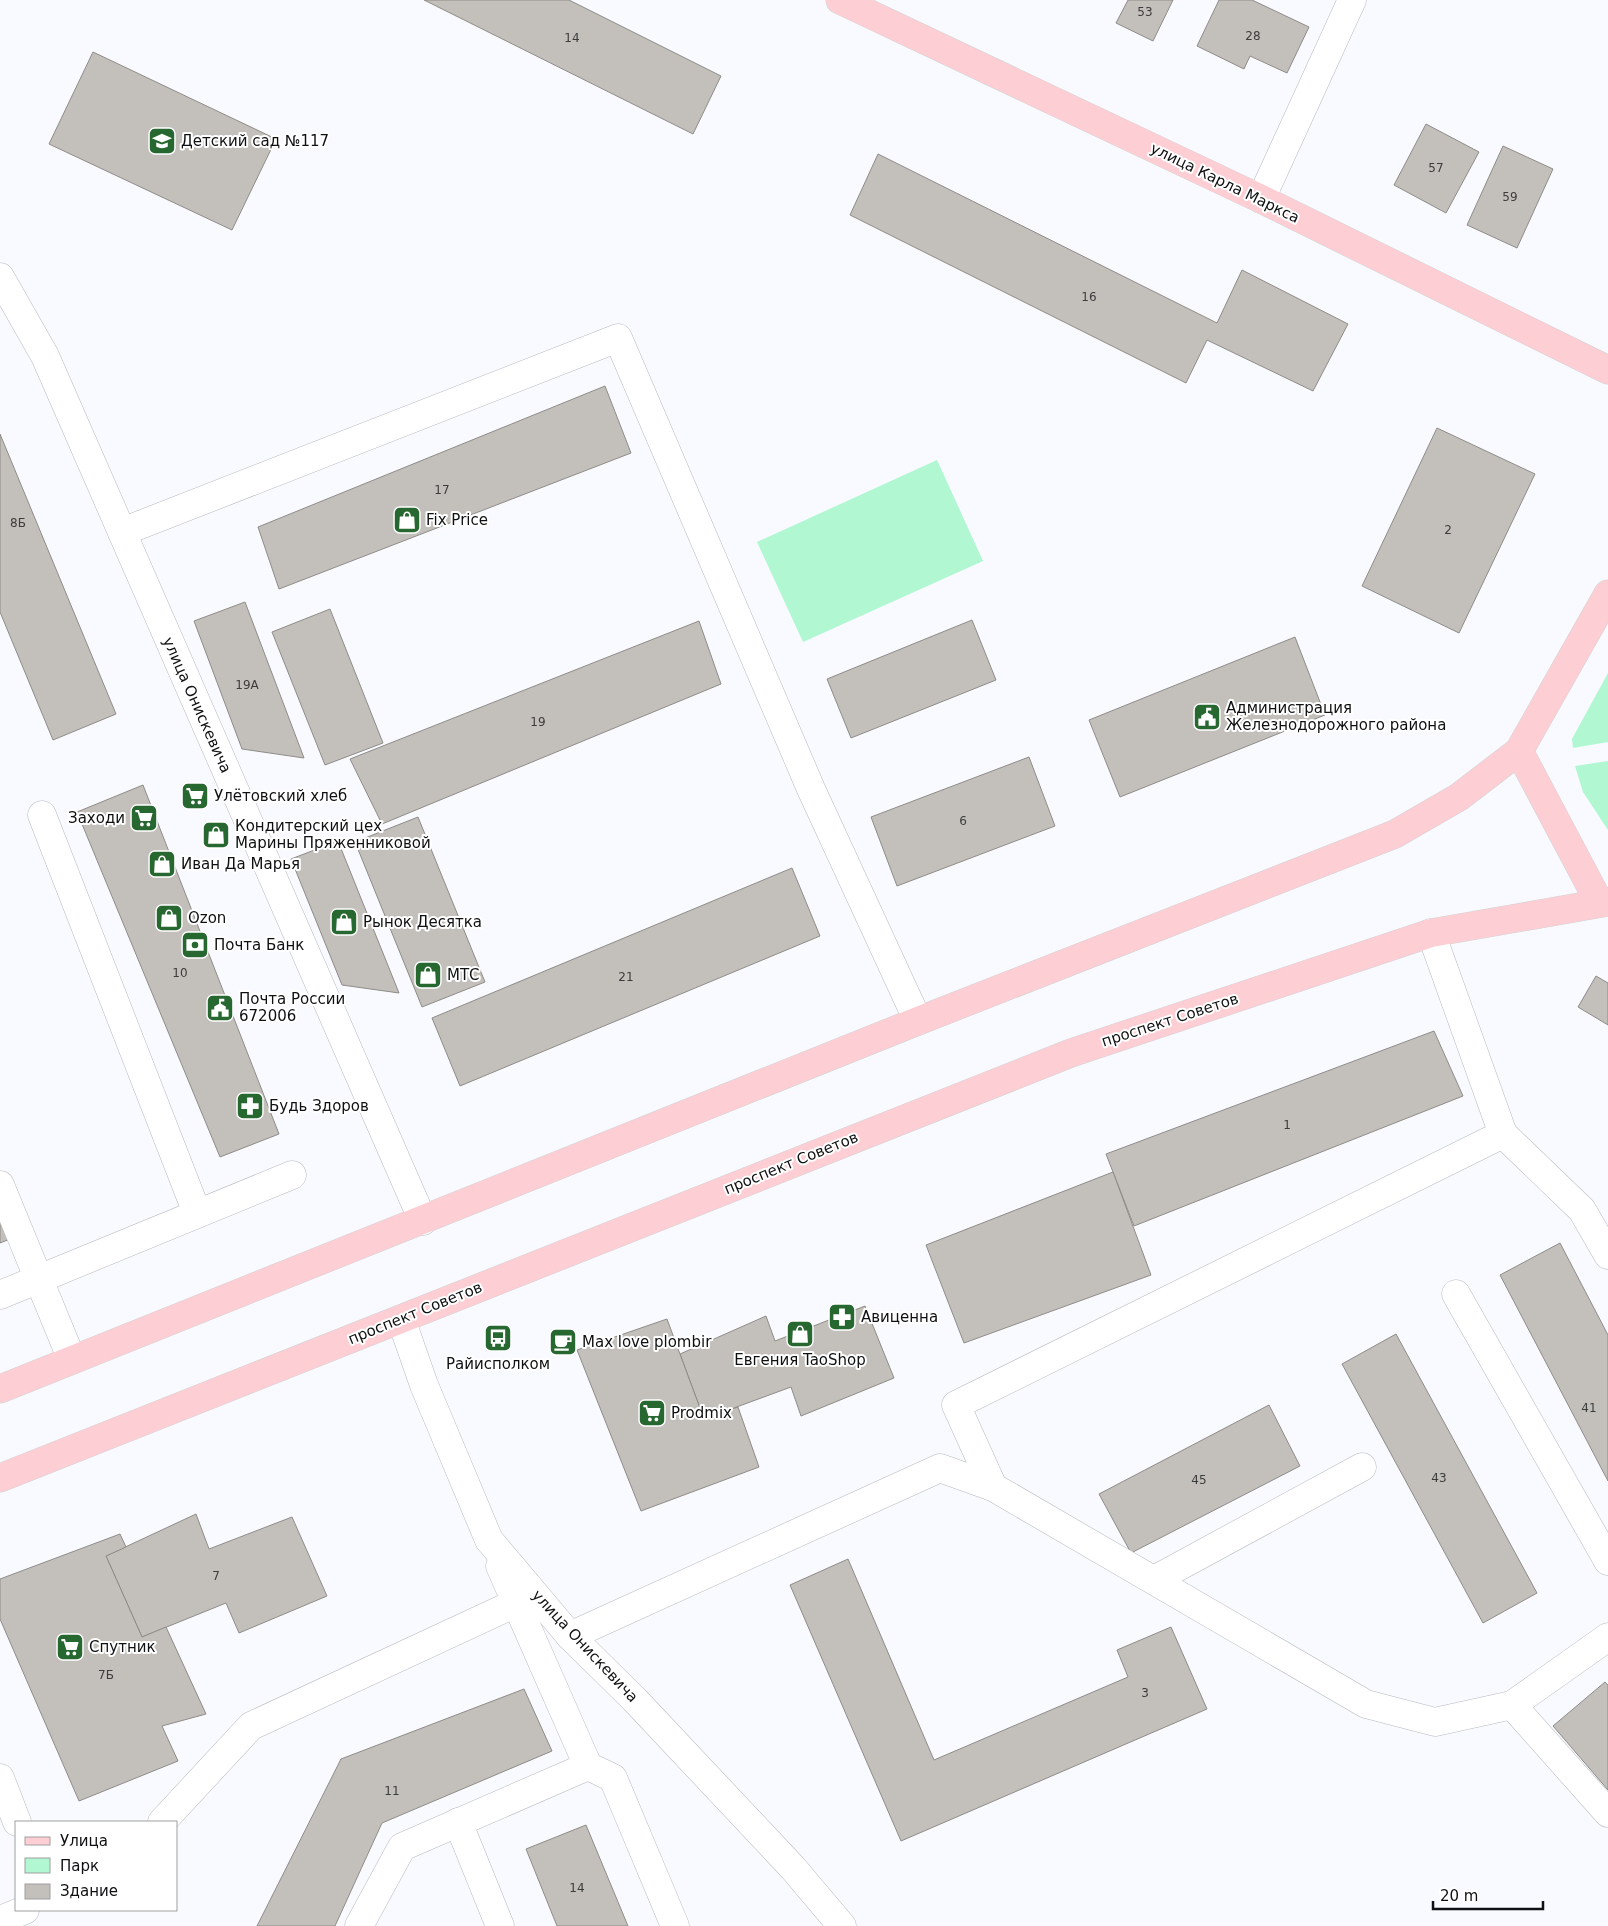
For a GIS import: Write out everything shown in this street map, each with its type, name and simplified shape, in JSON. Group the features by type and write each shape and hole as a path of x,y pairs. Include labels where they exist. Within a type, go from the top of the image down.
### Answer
{"main road":[{"name":"улица Карла Маркса","path":"840,0 1261,200 1608,370"},
{"path":"0,1389 918,1021 1395,834 1459,797 1519,751 1608,594"},
{"path":"1519,751 1604,902"},
{"name":"проспект Советов","path":"0,1478 1072,1052 1431,934 1604,902"}],"street":[{"path":"1261,200 1352,0"},
{"name":"улица Онискевича","path":"0,277 45,356 423,1220"},
{"path":"122,532 618,338 811,789 918,1021"},
{"path":"42,815 197,1214"},
{"path":"1431,934 1502,1134 1582,1210 1608,1255"},
{"path":"993,1487 956,1406 1502,1134"},
{"path":"0,1295 292,1174"},
{"path":"0,1185 72,1360"},
{"path":"1456,1294 1608,1562"},
{"name":"улица Онискевича","path":"401,1320 424,1385 489,1540 570,1636 635,1700 779,1853 842,1926"},
{"path":"1154,1580 1362,1467"},
{"path":"570,1636 940,1468 993,1487 1366,1704 1436,1722 1512,1704 1608,1637"},
{"path":"489,1540 588,1766 613,1778 675,1926"},
{"path":"163,1821 251,1726 516,1603"},
{"path":"1512,1704 1608,1813"},
{"path":"359,1926 402,1846 588,1766"},
{"path":"0,1778 17,1821"},
{"path":"458,1822 500,1926"},
{"path":"0,1920 22,1911"},
{"path":"35,1926 42,1911"}],"green space":[{"path":"937,460 983,561 803,642 757,542"},
{"path":"1608,673 1608,742 1573,748 1572,739"},
{"path":"1608,761 1608,830 1583,792 1575,766"}],"building":[{"path":"424,0 569,0 721,76 693,134"},
{"path":"1128,0 1173,0 1153,41 1116,23"},
{"path":"1219,0 1252,0 1309,27 1287,73 1250,56 1244,69 1197,46"},
{"name":"Детский сад №117","path":"93,52 276,139 232,230 49,144"},
{"path":"1426,124 1479,152 1446,213 1394,185"},
{"path":"1503,146 1553,169 1517,248 1467,225"},
{"path":"878,154 1217,323 1242,270 1348,324 1313,391 1207,340 1186,383 850,215"},
{"path":"605,386 631,453 279,589 258,527"},
{"path":"1437,428 1535,474 1459,633 1362,586"},
{"path":"0,434 116,714 53,740 0,612"},
{"path":"245,602 304,758 242,749 194,621"},
{"path":"330,609 383,743 325,765 272,632"},
{"path":"972,620 996,680 851,738 827,679"},
{"path":"699,621 721,684 382,824 350,759"},
{"name":"Администрация Железнодорожного района","path":"1295,637 1325,715 1120,797 1089,720"},
{"path":"1029,757 1055,826 897,886 871,817"},
{"name":"Улётовский хлеб","path":"198,784 205,802 192,807 185,790"},
{"path":"143,785 279,1134 220,1157 77,812"},
{"path":"418,817 485,982 422,1007 355,842"},
{"name":"Кондитерский цех Марины Пряженниковой","path":"220,823 227,839 211,846 204,830"},
{"name":"Рынок Десятка","path":"338,841 399,993 342,985 291,859"},
{"path":"792,868 820,936 460,1086 432,1018"},
{"path":"1596,976 1608,983 1608,1025 1578,1007"},
{"path":"1434,1031 1463,1096 1134,1226 1106,1154"},
{"path":"1113,1172 1151,1275 964,1343 926,1245"},
{"path":"0,1215 10,1239 0,1243"},
{"path":"1560,1243 1608,1335 1608,1481 1500,1275"},
{"path":"865,1306 894,1378 801,1416 791,1387 704,1419 680,1354 766,1316 775,1341"},
{"name":"Prodmix","path":"667,1319 704,1419 738,1407 759,1467 641,1511 577,1350"},
{"path":"1396,1334 1537,1593 1483,1623 1342,1364"},
{"path":"1269,1405 1300,1466 1131,1553 1099,1494"},
{"path":"196,1514 209,1549 292,1517 327,1596 239,1633 226,1603 142,1637 106,1556"},
{"path":"120,1534 126,1547 106,1556 142,1637 166,1627 206,1714 162,1726 178,1761 79,1801 0,1619 0,1579"},
{"path":"848,1559 934,1760 1128,1677 1117,1650 1171,1627 1207,1709 901,1841 790,1585"},
{"path":"1605,1682 1608,1685 1608,1790 1553,1726"},
{"path":"524,1689 552,1751 382,1823 335,1926 257,1926 341,1759"},
{"path":"586,1825 628,1926 557,1926 526,1849"}],"place":[{"name":"Детский сад №117","path":"162,141"},
{"name":"Fix Price","path":"407,520"},
{"name":"Администрация Железнодорожного района","path":"1207,717"},
{"name":"Улётовский хлеб","path":"195,796"},
{"name":"Заходи","path":"144,818"},
{"name":"Кондитерский цех Марины Пряженниковой","path":"216,835"},
{"name":"Иван Да Марья","path":"162,864"},
{"name":"Ozon","path":"169,918"},
{"name":"Рынок Десятка","path":"344,922"},
{"name":"Почта Банк","path":"195,945"},
{"name":"МТС","path":"428,975"},
{"name":"Почта России 672006","path":"220,1008"},
{"name":"Будь Здоров","path":"250,1106"},
{"name":"Авиценна","path":"842,1317"},
{"name":"Евгения TaoShop","path":"800,1334"},
{"name":"Райисполком","path":"498,1338"},
{"name":"Max love plombir","path":"563,1342"},
{"name":"Prodmix","path":"652,1413"},
{"name":"Спутник","path":"70,1647"}]}
